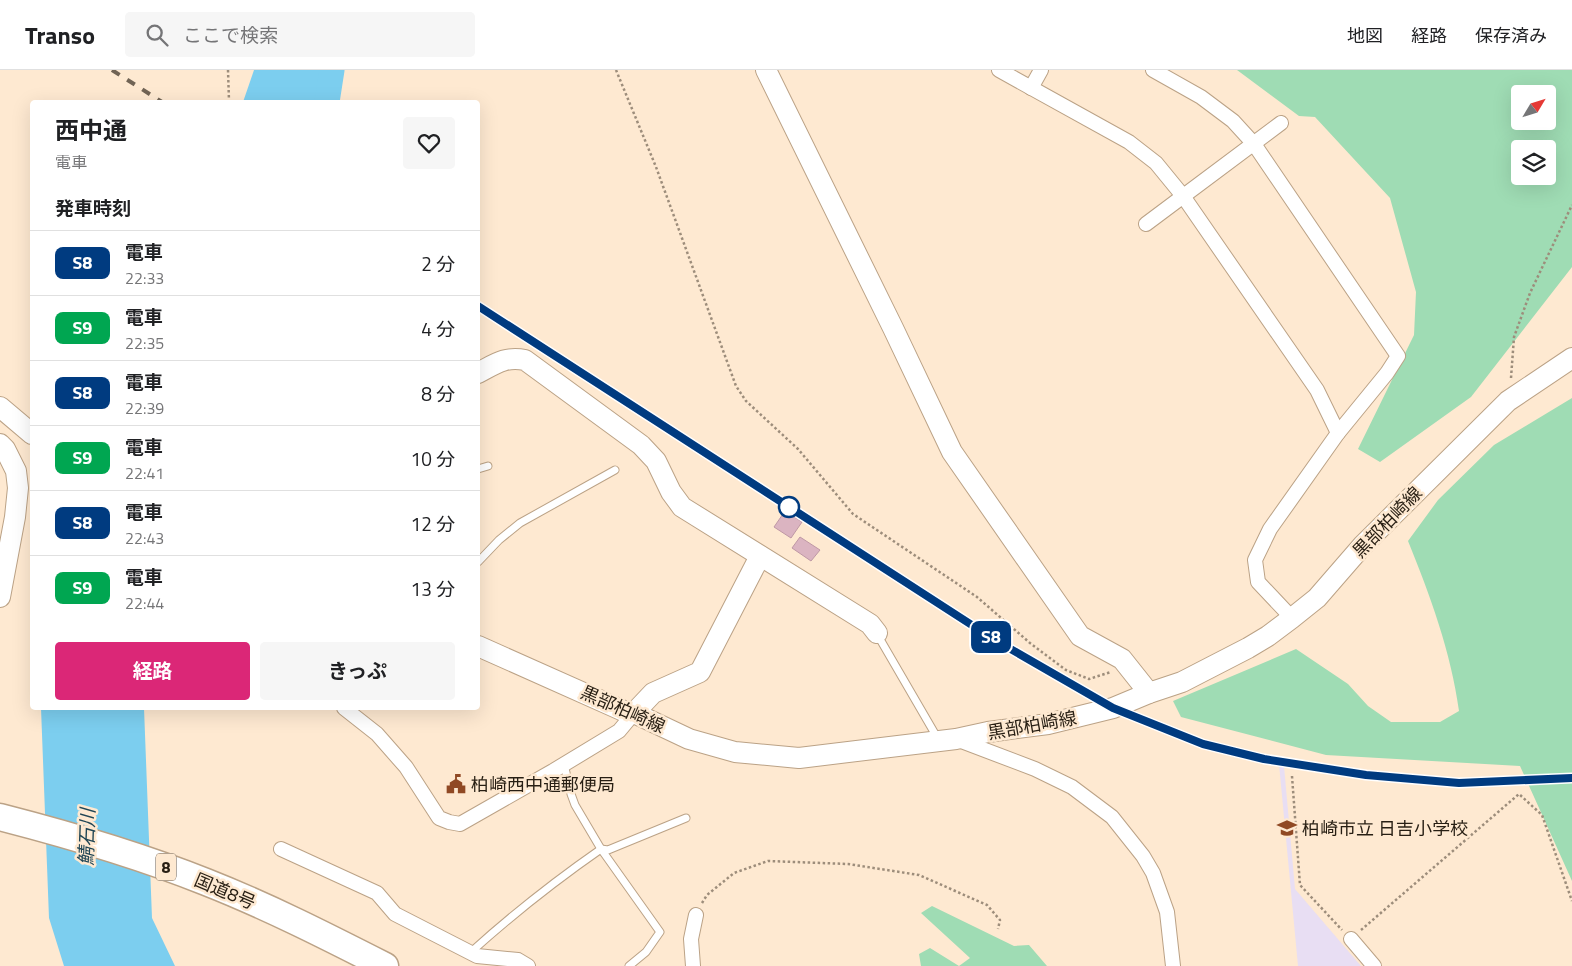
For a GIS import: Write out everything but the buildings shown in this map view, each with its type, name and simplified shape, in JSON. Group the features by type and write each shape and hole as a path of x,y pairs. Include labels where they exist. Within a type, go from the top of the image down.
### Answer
{"highway":[{"name":"国道8号","path":"11,819 101,844 207,882 305,925 385,966"}],"main road":[{"path":"766,70 952,452 1080,636 1122,658 1149,693"},
{"path":"480,372 503,360 514,358 525,360 641,445 656,461 671,492 682,507 870,624 877,633"},
{"name":"黒部柏崎線","path":"480,647 626,712 634,713 689,739 749,754 799,758 948,740 988,732 1061,722 1113,708 1182,682 1268,636 1317,598 1363,545 1508,401 1572,358"},
{"path":"6,412 30,432"},
{"path":"0,444 5,449 16,471 18,488 15,517 0,597"},
{"path":"634,713 653,693 700,672 760,556"}],"street":[{"path":"999,70 1129,142 1156,163 1184,196 1317,390 1338,433"},
{"path":"1031,88 1041,70"},
{"path":"1153,70 1201,97 1234,121 1254,144 1398,356 1387,373 1338,433 1270,529 1255,560 1258,582 1292,618"},
{"path":"1146,224 1281,123"},
{"path":"347,710 377,734 406,767 439,818 460,824 619,731 634,713"},
{"path":"948,740 1034,769 1064,784 1093,802 1112,817 1143,856 1153,873 1167,912 1173,966"},
{"path":"281,849 376,893 395,914 477,956 518,960 528,966"},
{"path":"693,966 692,939 696,915"},
{"path":"1351,939 1374,966"}],"lane":[{"path":"480,468 488,466"},
{"path":"480,560 499,540 520,523 615,470"},
{"path":"877,633 948,740"},
{"path":"564,764 571,794 576,805 602,849 660,932 646,952 629,966"},
{"path":"471,952 506,920 558,879 602,849 608,850 686,818"}],"path":[{"path":"228,70 229,100"},
{"path":"616,70 656,167 736,386 746,402 798,449 853,514 977,597 1030,643 1066,670 1089,679 1106,675 1119,668 1122,658"},
{"path":"1508,401 1514,337 1530,293 1572,205"},
{"path":"1292,776 1300,885 1351,939 1520,794 1542,815 1572,901"},
{"path":"696,915 707,895 734,873 768,861 848,864 919,875 987,905 1000,920 998,929"}],"shaded area":[{"name":"柏崎市立 日吉小学校","path":"1279,764 1284,766 1295,889 1361,966 1298,966"}],"green space":[{"path":"1237,70 1572,70 1572,267 1471,397 1380,462 1358,449 1414,335 1416,292 1390,198 1315,117 1299,116"},
{"path":"1572,398 1572,881 1520,766 1326,755 1181,717 1173,701 1296,649 1348,684 1368,706 1391,722 1440,722 1459,711 1451,667 1439,624 1408,541 1438,500 1494,445"},
{"path":"932,906 1014,946 1029,945 1047,966 959,966 970,958 921,913"},
{"path":"930,948 959,966 921,966 919,954"}],"water":[{"path":"254,70 330,70 330,100 244,100"},
{"path":"41,710 144,710 152,918 175,966 64,966 49,918"}],"waterway":[{"name":"鯖石川","path":"327,100 332,70"}],"railway":[{"path":"112,70 159,100"},
{"path":"480,307 995,640 1113,708 1203,744 1263,759 1366,775 1459,783 1572,778"}],"train":[{"name":"S8","path":"480,307 995,640 1113,708 1203,744 1264,759 1366,775 1459,783 1572,778"}],"place":[{"name":"柏崎西中通郵便局","path":"456,784"},
{"name":"柏崎市立 日吉小学校","path":"1287,828"}]}
